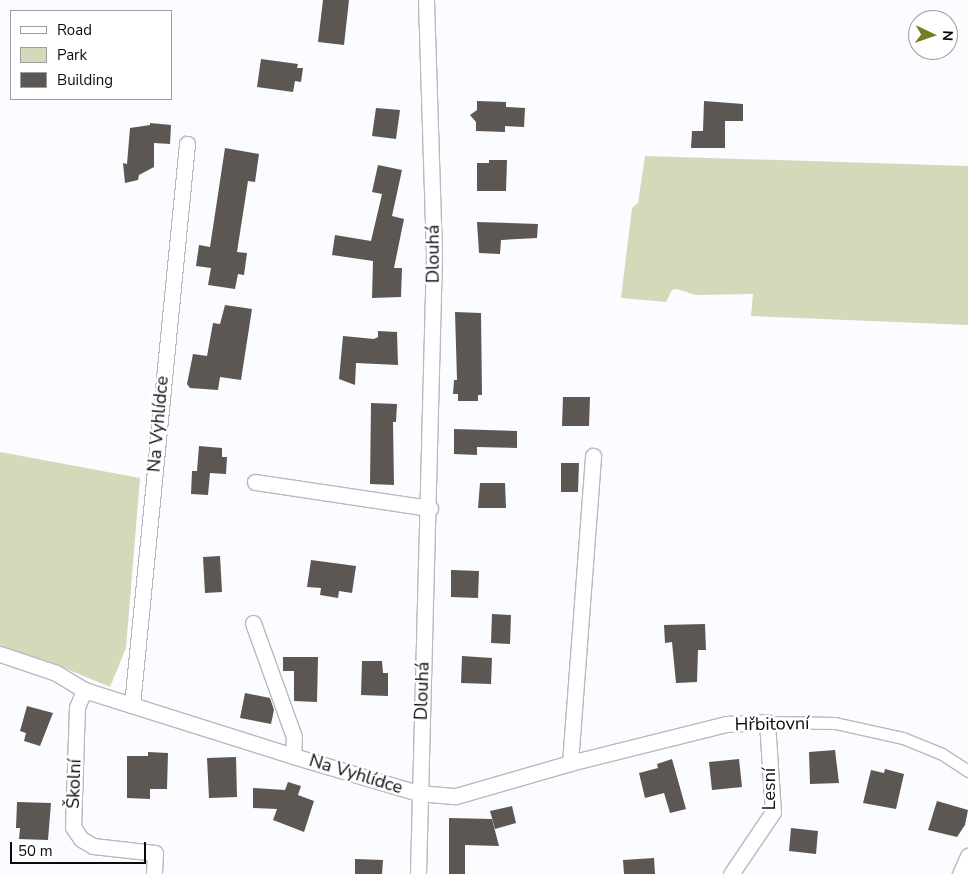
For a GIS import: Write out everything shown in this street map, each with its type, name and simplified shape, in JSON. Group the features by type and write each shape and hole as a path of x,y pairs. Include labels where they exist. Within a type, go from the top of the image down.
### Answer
{"street":[{"name":"Dlouhá","path":"418,874 418,793 430,508 434,255 426,0"},
{"name":"Na Vyhlídce","path":"132,705 187,144"},
{"path":"570,763 593,456"},
{"path":"255,482 430,508"},
{"name":"Na Vyhlídce","path":"254,623 294,737 293,756"},
{"name":"Na Vyhlídce","path":"0,654 56,673 84,690 418,793"},
{"name":"Školní","path":"84,690 77,707 73,828 81,839 93,846 154,852 154,874"},
{"name":"Hřbitovní","path":"418,793 456,796 570,763 726,724 767,722 835,723 903,738 942,754 968,771"},
{"name":"Lesní","path":"731,874 773,812 767,722"},
{"path":"960,874 968,856"}],"green space":[{"path":"645,156 968,166 968,325 751,316 753,294 696,295 677,289 672,290 666,302 621,298 632,208 638,203"},
{"path":"0,452 140,478 126,648 110,687 45,660 0,649"}],"building":[{"path":"323,0 349,0 344,45 318,42"},
{"path":"261,59 298,64 297,68 303,68 301,82 295,81 293,92 257,87"},
{"path":"477,101 506,102 506,107 525,108 524,127 505,126 505,132 476,131 476,122 470,115 477,110"},
{"path":"704,101 743,104 743,121 725,121 725,148 691,148 692,131 703,131"},
{"path":"376,108 400,110 396,139 372,136"},
{"path":"150,123 171,125 170,144 154,143 154,167 139,175 138,180 125,183 123,163 127,164 130,128 150,125"},
{"path":"225,148 259,154 255,182 248,181 237,252 247,253 244,275 238,274 235,289 208,285 211,268 196,266 199,245 210,247"},
{"path":"489,160 507,160 506,191 477,191 477,163 489,163"},
{"path":"378,165 402,170 392,216 404,219 394,268 402,268 401,297 372,298 373,261 332,255 335,235 371,241 382,194 372,192"},
{"path":"477,222 538,224 537,238 501,240 500,254 479,253"},
{"path":"225,305 252,309 241,380 220,377 218,390 190,388 187,384 193,354 207,356 213,323 220,324"},
{"path":"455,312 481,313 482,395 478,395 478,401 458,401 458,394 453,394 454,380 457,380"},
{"path":"378,331 397,332 398,365 356,363 355,385 339,379 343,336 374,339 378,337"},
{"path":"563,397 590,397 589,426 562,426"},
{"path":"371,403 397,404 396,422 393,422 394,485 370,484"},
{"path":"454,429 517,431 517,448 477,447 477,455 454,454"},
{"path":"199,446 222,448 222,457 227,457 226,474 210,473 208,495 191,494 192,471 197,471"},
{"path":"561,463 579,463 578,492 561,492"},
{"path":"480,483 505,483 506,508 478,508"},
{"path":"220,556 222,592 205,593 203,557"},
{"path":"311,560 356,566 352,593 339,591 338,598 320,595 321,588 307,587"},
{"path":"451,570 479,571 478,598 451,597"},
{"path":"492,614 511,615 510,644 491,643"},
{"path":"705,624 706,650 698,650 697,682 676,683 672,642 665,643 664,625"},
{"path":"462,656 492,658 491,684 461,683"},
{"path":"283,657 318,657 317,702 294,701 294,671 283,671"},
{"path":"362,661 382,661 383,673 388,673 388,696 361,695"},
{"path":"245,693 270,698 274,710 271,724 240,718"},
{"path":"27,706 53,713 40,746 24,741 26,733 20,731"},
{"path":"835,750 839,783 810,784 809,752"},
{"path":"148,752 168,753 167,789 150,789 150,799 127,798 127,756 148,756"},
{"path":"236,757 237,797 209,798 207,758"},
{"path":"672,759 686,809 670,813 664,793 645,798 639,773 658,768 657,764"},
{"path":"739,759 742,787 712,790 709,762"},
{"path":"885,769 904,774 896,809 863,803 871,770 884,773"},
{"path":"288,782 301,786 298,795 314,801 304,832 273,820 277,809 253,808 253,788 285,790"},
{"path":"937,801 968,810 965,825 957,837 928,830"},
{"path":"17,802 51,803 48,840 19,839 20,828 16,828"},
{"path":"512,806 516,823 495,829 490,811"},
{"path":"449,818 492,819 499,846 465,845 465,874 449,874"},
{"path":"791,828 818,831 816,854 789,851"},
{"path":"654,858 655,874 624,874 623,860"},
{"path":"355,859 383,860 382,874 355,874"}]}
